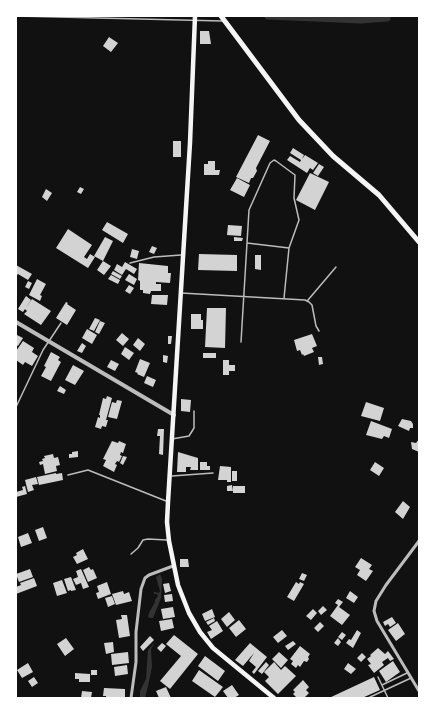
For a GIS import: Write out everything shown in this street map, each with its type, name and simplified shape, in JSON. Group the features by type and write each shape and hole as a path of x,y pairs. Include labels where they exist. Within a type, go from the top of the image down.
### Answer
{"main road":[{"path":"221,16 284,102 303,125 329,151 379,195 419,242"},
{"path":"195,18 181,293 167,522 169,540 178,585 193,623 206,640 274,698"}],"street":[{"path":"16,322 174,415"},
{"path":"419,541 386,585 376,601 374,611 377,621 419,691"},
{"path":"131,698 136,662 136,632 141,589 145,578 149,574 173,566"}],"lane":[{"path":"16,16 195,18 225,21"},
{"path":"241,342 250,210 270,163 275,160 293,172 296,176 294,198 299,220 289,248 284,298"},
{"path":"247,243 289,248"},
{"path":"130,263 154,257 183,255"},
{"path":"308,300 336,267"},
{"path":"181,293 308,300 312,305 316,326 319,332"},
{"path":"16,407 49,341 61,323"},
{"path":"172,439 190,436 194,428 194,411"},
{"path":"68,474 88,470 168,502"},
{"path":"170,476 213,473"},
{"path":"131,554 138,548 143,540 169,540"},
{"path":"382,685 408,673"},
{"path":"378,677 388,698"},
{"path":"368,698 411,678"}],"shaded area":[{"path":"160,574 162,579 161,598 153,618 150,618 148,617 149,613 158,596 157,594 154,594 154,592 159,593 160,591 156,577"},
{"path":"155,642 151,649 152,667 145,698 140,698 140,691 146,679 148,650"}],"building":[{"path":"200,31 209,31 211,44 200,44"},
{"path":"109,37 118,43 111,52 103,46"},
{"path":"258,135 270,141 256,168 257,171 249,183 236,177"},
{"path":"173,141 181,141 181,157 173,157"},
{"path":"293,148 304,155 302,159 305,155 318,163 313,170 310,168 307,173 287,160 290,156 300,162 301,160 290,153"},
{"path":"208,161 215,161 215,170 220,170 219,175 204,175 204,164 208,164"},
{"path":"319,164 324,167 318,176 313,173"},
{"path":"310,173 329,182 315,210 296,200"},
{"path":"237,178 250,185 244,197 230,190"},
{"path":"80,187 84,189 81,194 77,192"},
{"path":"46,189 52,193 47,201 42,197"},
{"path":"107,222 128,234 123,243 102,230"},
{"path":"228,225 242,226 241,236 227,235"},
{"path":"68,229 92,245 84,257 87,259 90,254 95,257 88,268 56,248"},
{"path":"105,237 113,241 103,261 94,256"},
{"path":"234,237 243,238 242,241 234,241"},
{"path":"152,246 157,248 154,254 149,252"},
{"path":"132,249 139,251 137,259 130,257"},
{"path":"199,254 237,255 237,271 198,270"},
{"path":"255,255 261,255 261,270 255,269"},
{"path":"103,261 111,266 104,275 97,270"},
{"path":"125,262 137,269 134,274 126,269 122,275 114,270 117,264 122,267"},
{"path":"139,263 168,266 168,273 171,273 170,283 156,282 156,284 161,284 161,291 151,291 150,294 143,293 143,290 140,290 140,281 138,280"},
{"path":"16,265 32,274 28,280 18,274 16,276"},
{"path":"113,271 122,276 120,279 111,274"},
{"path":"129,274 137,279 134,285 125,280"},
{"path":"111,275 120,280 118,284 108,279"},
{"path":"37,279 46,284 40,295 42,296 40,301 29,295"},
{"path":"28,281 32,283 29,289 25,287"},
{"path":"129,285 134,288 130,294 125,291"},
{"path":"152,295 168,295 167,305 151,304"},
{"path":"26,296 31,300 23,312 18,309"},
{"path":"32,299 51,311 41,325 24,314 27,311 25,309"},
{"path":"66,302 76,310 67,325 56,318"},
{"path":"207,308 226,308 225,348 205,347"},
{"path":"191,314 201,314 203,329 191,329"},
{"path":"95,318 100,320 94,331 89,329"},
{"path":"100,321 105,323 99,334 95,332"},
{"path":"87,329 97,335 92,344 82,338"},
{"path":"122,333 129,339 123,346 116,340"},
{"path":"312,334 317,346 312,348 314,352 304,356 300,350 297,351 294,340"},
{"path":"17,335 23,338 18,346 16,345"},
{"path":"168,336 172,336 171,344 168,344"},
{"path":"138,338 145,344 140,351 133,345"},
{"path":"23,341 34,348 32,352 38,356 32,366 25,362 23,365 16,360 16,351"},
{"path":"82,343 86,346 82,353 77,351"},
{"path":"125,347 134,353 129,360 121,354"},
{"path":"51,352 60,357 58,360 61,362 51,381 41,376"},
{"path":"203,353 216,353 216,358 203,358"},
{"path":"163,355 168,356 167,363 163,362"},
{"path":"318,357 322,357 323,364 319,365"},
{"path":"140,359 150,363 144,377 135,372"},
{"path":"111,360 119,364 115,371 107,367"},
{"path":"223,360 229,360 229,365 235,365 235,371 229,371 229,375 223,375"},
{"path":"73,365 84,371 75,385 65,380"},
{"path":"147,376 156,380 153,387 144,383"},
{"path":"60,386 66,390 64,394 57,391"},
{"path":"107,396 112,398 106,420 108,420 106,427 102,426 101,429 95,427 98,417 100,418 99,415 103,398 106,399"},
{"path":"181,399 191,400 190,412 181,411"},
{"path":"117,400 122,401 117,419 108,417 112,402 116,403"},
{"path":"366,402 384,408 380,421 361,416"},
{"path":"402,419 411,421 413,428 410,428 409,431 398,426"},
{"path":"371,421 392,429 389,438 384,436 382,439 366,435"},
{"path":"158,429 164,429 163,455 159,454 160,436 157,436"},
{"path":"419,439 419,452 412,449 411,442 416,443"},
{"path":"112,441 118,443 119,441 126,444 123,453 121,452 120,455 122,456 119,462 117,461 115,464 117,465 114,472 103,466 106,460 103,459"},
{"path":"78,451 78,457 69,458 69,454"},
{"path":"178,452 198,458 198,470 190,470 191,467 186,467 186,472 177,472"},
{"path":"53,454 54,458 58,457 60,465 56,466 57,471 45,474 43,464 40,465 39,462 43,461 42,459 45,458 44,456"},
{"path":"123,456 127,457 123,465 120,463"},
{"path":"200,462 207,462 207,466 210,466 210,470 200,470"},
{"path":"375,462 384,468 379,476 370,470"},
{"path":"220,466 231,467 231,482 227,482 227,480 218,480"},
{"path":"232,471 237,471 237,481 232,481"},
{"path":"62,473 63,480 39,485 37,477"},
{"path":"36,477 38,484 32,485 34,490 28,492 25,480"},
{"path":"232,485 233,491 227,491 227,486"},
{"path":"25,486 27,494 16,497 16,492 23,490 22,487"},
{"path":"233,486 245,486 245,493 233,493"},
{"path":"403,501 410,507 403,519 395,512"},
{"path":"43,527 47,538 39,541 35,530"},
{"path":"28,533 32,543 21,547 18,537"},
{"path":"83,549 88,559 77,564 73,557 77,555 76,553"},
{"path":"361,558 372,565 369,569 373,571 366,581 357,575 360,570 355,567"},
{"path":"180,559 188,559 189,567 180,567"},
{"path":"89,567 91,570 93,569 97,578 88,582 83,570"},
{"path":"30,569 33,577 19,582 16,574"},
{"path":"81,569 89,587 83,589 81,583 76,585 73,579 78,577 76,571"},
{"path":"302,573 307,575 304,581 299,579"},
{"path":"71,577 76,590 68,591 64,579"},
{"path":"34,578 37,586 16,594 16,587 21,585 20,583"},
{"path":"62,580 67,593 57,596 53,583"},
{"path":"107,582 111,594 98,599 96,593 99,592 97,586"},
{"path":"296,582 299,584 300,582 304,584 294,601 287,597"},
{"path":"169,583 171,591 165,593 163,584"},
{"path":"123,591 124,594 129,592 132,601 116,605 112,594"},
{"path":"350,591 358,597 354,603 346,598"},
{"path":"172,594 173,601 165,602 164,595"},
{"path":"112,596 115,604 108,607 105,598"},
{"path":"338,599 343,602 339,607 350,615 342,625 330,616 338,605 335,603"},
{"path":"323,606 327,610 321,615 318,611"},
{"path":"173,607 175,617 163,619 161,609"},
{"path":"212,609 215,617 205,621 202,614"},
{"path":"313,609 317,613 311,620 306,616"},
{"path":"229,612 235,620 227,627 221,619"},
{"path":"121,615 127,615 130,636 119,638 116,620 122,619"},
{"path":"392,617 396,623 390,627 388,624 385,626 383,622"},
{"path":"214,618 215,621 208,625 206,622"},
{"path":"172,619 174,628 161,631 159,621"},
{"path":"239,620 246,629 236,637 229,628"},
{"path":"217,621 223,631 211,639 207,632 212,630 209,626"},
{"path":"320,622 324,626 318,632 314,628"},
{"path":"398,623 405,634 396,641 388,630"},
{"path":"282,630 287,636 278,643 273,637"},
{"path":"357,630 361,633 353,648 346,643 349,639 351,640"},
{"path":"342,632 346,635 342,640 338,637"},
{"path":"174,635 198,654 170,689 160,681 181,656 166,644"},
{"path":"150,636 154,640 143,651 140,647"},
{"path":"66,638 74,649 65,656 57,644"},
{"path":"338,638 341,642 338,646 334,643"},
{"path":"293,641 296,644 288,650 285,646"},
{"path":"113,642 114,652 106,654 104,643"},
{"path":"162,643 166,646 161,652 157,648"},
{"path":"250,643 267,657 254,674 252,672 256,667 249,661 254,653 243,666 235,660"},
{"path":"300,646 310,654 307,662 304,661 300,667 298,665 296,668 291,664 293,661 290,659"},
{"path":"378,648 385,654 388,651 394,659 390,661 388,658 382,662 384,665 374,673 368,665 371,664 367,659"},
{"path":"128,652 129,663 112,665 111,654"},
{"path":"279,652 288,660 281,668 272,659"},
{"path":"362,653 366,657 361,662 357,658"},
{"path":"205,656 225,671 218,681 198,666"},
{"path":"393,661 400,672 386,682 379,671"},
{"path":"266,662 269,665 262,674 258,671"},
{"path":"274,662 281,670 285,666 296,676 278,694 265,681 269,677 264,672"},
{"path":"28,663 33,672 22,678 17,670"},
{"path":"348,663 356,669 351,674 344,669"},
{"path":"127,665 128,674 115,676 114,667"},
{"path":"91,670 97,670 97,675 91,675"},
{"path":"199,670 223,687 215,697 192,681"},
{"path":"75,673 90,674 90,682 79,682 79,679 75,679"},
{"path":"34,677 38,683 32,687 28,681"},
{"path":"374,677 380,690 362,698 329,698"},
{"path":"303,680 309,687 306,690 309,693 304,698 297,698 293,694 295,692 293,690"},
{"path":"232,685 239,695 234,698 228,698 223,691"},
{"path":"166,687 171,698 159,698 156,691"},
{"path":"104,688 125,689 125,698 106,698 106,696 103,696"},
{"path":"82,691 92,692 91,698 81,698"}],"waterway":[{"path":"268,16 361,20 387,18"}]}
